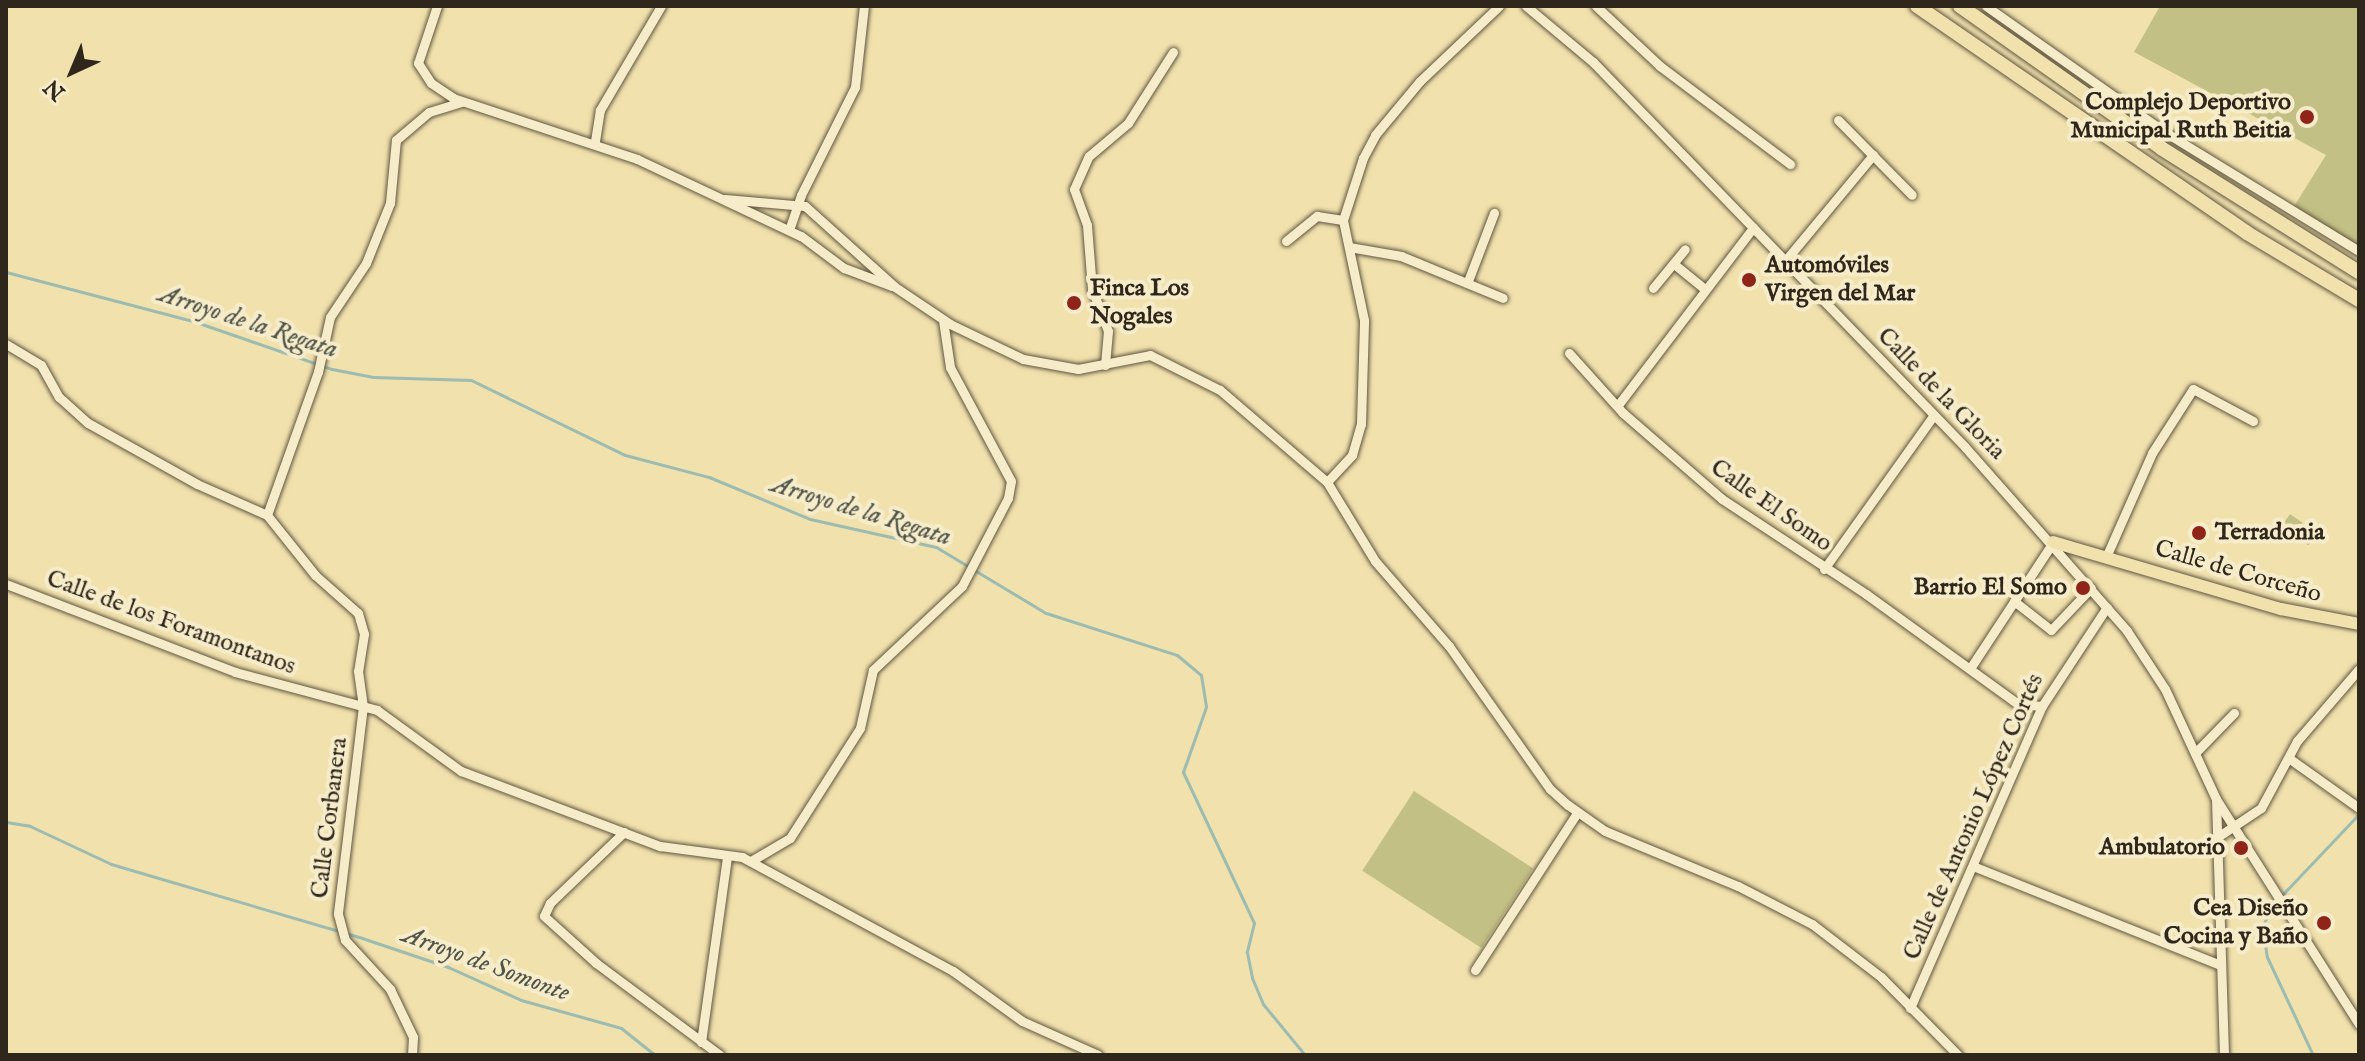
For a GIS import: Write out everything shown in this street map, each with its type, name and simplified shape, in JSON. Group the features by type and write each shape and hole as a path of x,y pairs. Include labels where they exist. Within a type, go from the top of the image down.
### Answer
{"highway":[{"path":"1917,6 2247,233 2359,300"},
{"path":"1960,6 2161,148 2359,272"}],"main road":[{"name":"Calle de Corceño","path":"2053,542 2359,627"},
{"name":"Calle de Corceño","path":"2064,555 2082,552"}],"street":[{"path":"437,6 418,63 431,83 461,102 539,129 595,141 789,230 844,268 895,287"},
{"path":"595,141 600,110 661,6"},
{"path":"789,230 798,204 855,87 864,6"},
{"path":"1327,482 1352,455 1361,424 1364,320 1343,220 1375,135 1458,40 1499,6"},
{"path":"1596,6 1660,66 1790,164"},
{"path":"1986,6 2189,148 2359,251"},
{"name":"Calle de la Gloria","path":"1534,8 1593,62 1934,415 2064,555"},
{"path":"1105,365 1108,331 1092,289 1087,225 1074,189 1089,156 1128,123 1173,52"},
{"path":"6,344 41,365 59,397 88,423 197,484 267,515 322,360 330,317 366,263 390,203 396,140 429,112 461,102"},
{"path":"1838,120 1912,195"},
{"path":"1785,261 1873,155"},
{"path":"725,199 798,204 862,253 895,287 943,320 1040,365 1105,365 1141,355 1177,364 1220,390 1327,482 1375,561 1449,646 1550,789 1577,813 1605,831 1738,886 1812,924 1872,969 1958,1055"},
{"path":"1468,281 1494,213"},
{"path":"1286,241 1317,216 1343,220"},
{"path":"1618,405 1753,228"},
{"path":"1349,247 1401,256 1503,298"},
{"path":"1653,288 1685,249"},
{"path":"1674,264 1705,289"},
{"path":"751,861 784,842 797,827 860,728 873,670 939,612 972,567 1008,498 1011,481 950,367 943,320"},
{"name":"Calle El Somo","path":"1569,353 1618,405 1705,487 1971,667 2018,704 2042,706"},
{"path":"2106,557 2152,453 2193,389 2253,421"},
{"path":"1824,569 1934,415"},
{"name":"Calle Corbanera","path":"267,515 315,575 358,613 364,634 358,671 363,706 340,928 345,940 390,989 413,1037 412,1055"},
{"path":"1971,667 2053,542"},
{"path":"2064,555 2149,659 2216,799 2359,1024"},
{"name":"Calle de los Foramontanos","path":"6,584 235,672 363,706 397,723 461,771 660,846 751,861 953,971 1022,1021 1098,1055"},
{"path":"2014,601 2051,630 2091,588"},
{"name":"Calle de Antonio López Cortés","path":"1910,1008 2042,706 2107,607"},
{"path":"2216,838 2261,808 2297,741 2359,669"},
{"path":"2195,753 2234,713"},
{"path":"2290,759 2357,807"},
{"path":"2216,799 2224,1055"},
{"path":"1475,970 1577,813"},
{"path":"624,832 550,903 544,916 720,1055"},
{"path":"701,1042 727,857"},
{"path":"1973,866 2220,965"}],"shaded area":[{"name":"Complejo Deportivo Municipal Ruth Beitia","path":"2160,6 2359,6 2359,247 2293,208 2326,155 2134,52"},
{"path":"2290,514 2317,533 2308,545 2281,526"},
{"path":"1414,791 1533,868 1481,948 1362,871"}],"waterway":[{"name":"Arroyo de la Regata","path":"6,272 193,321 332,369 373,377 471,380 625,455 709,477 810,519 936,547 1046,613 1177,655 1201,675 1206,707 1183,772 1254,923 1247,952 1252,978 1263,1004 1305,1055"},
{"name":"Arroyo de Somonte","path":"2282,895 2359,814"},
{"name":"Arroyo de Somonte","path":"6,822 30,826 111,864 362,938 448,967 521,1000 621,1028 655,1055"},
{"name":"Arroyo de Somonte","path":"2276,901 2262,926 2267,957 2313,1055"}],"place":[{"name":"Complejo Deportivo Municipal Ruth Beitia","path":"2307,117"},
{"name":"Automóviles Virgen del Mar","path":"1749,280"},
{"name":"Finca Los Nogales","path":"1074,303"},
{"name":"Terradonia","path":"2199,533"},
{"name":"Barrio El Somo","path":"2083,588"},
{"name":"Ambulatorio","path":"2241,848"},
{"name":"Cea Diseño Cocina y Baño","path":"2324,923"}]}
